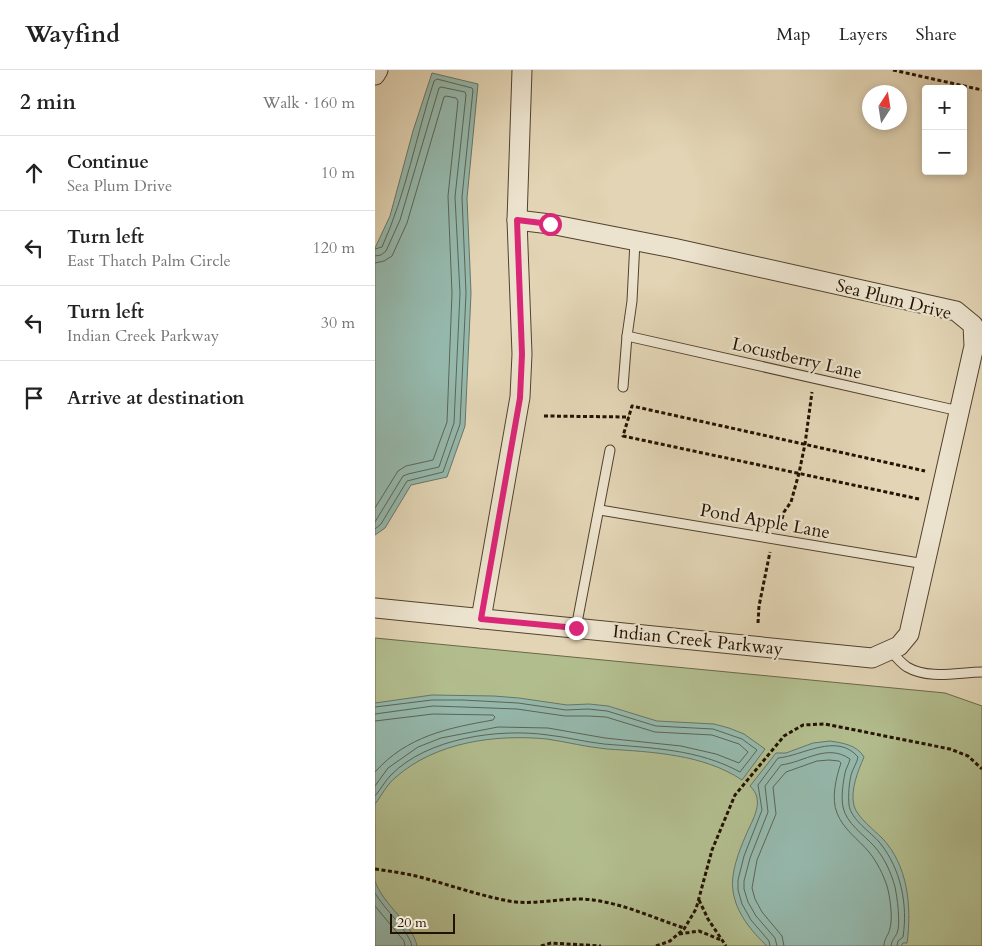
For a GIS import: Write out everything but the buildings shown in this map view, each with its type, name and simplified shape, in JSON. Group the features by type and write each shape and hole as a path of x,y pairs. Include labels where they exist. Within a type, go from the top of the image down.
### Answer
{"street":[{"path":"375,75 378,70"},
{"path":"481,619 520,398 522,354 517,220 522,70"},
{"name":"Sea Plum Drive","path":"517,220 550,224 635,240 956,311 973,325 974,346 909,634 894,648"},
{"name":"Indian Creek Parkway","path":"375,608 871,658 894,648"}],"lane":[{"path":"623,387 632,301 635,240"},
{"name":"Locustberry Lane","path":"627,336 959,411"},
{"path":"576,628 610,450"},
{"name":"Pond Apple Lane","path":"600,510 925,564"},
{"path":"894,648 908,667 925,672 942,675 982,672"}],"path":[{"path":"893,70 982,90"},
{"path":"778,531 784,512 791,502 799,473 813,386"},
{"path":"919,499 623,436 632,406 926,471"},
{"path":"544,416 629,417"},
{"path":"759,623 759,606 771,552"},
{"path":"656,946 670,941 684,929 696,908 712,850 735,795 784,736 803,725 825,724 950,749 968,756 982,769"},
{"path":"377,869 414,875 480,895 511,901 538,902 566,898 593,900 623,907 684,929"},
{"path":"699,899 708,919 726,946"},
{"path":"678,934 699,931 722,940"},
{"path":"541,946 551,943 601,946"}],"green space":[{"path":"375,638 945,693 982,706 982,946 375,946"}],"water":[{"path":"432,73 478,84 467,198 471,293 465,426 447,477 411,485 385,528 375,535 375,248 390,216 413,131"},
{"path":"432,695 494,696 567,705 589,704 608,706 657,721 714,724 729,728 744,734 765,749 742,780 727,771 711,765 659,753 599,748 547,739 507,738 487,740 448,748 412,765 387,786 375,804 375,703"},
{"path":"830,741 854,747 864,757 854,787 854,806 862,819 891,849 903,874 909,915 907,943 903,943 901,946 767,946 746,922 737,907 732,884 734,870 757,804 755,792 750,786 776,753 786,753 813,743"},
{"path":"375,881 384,898 410,930 417,946 375,946"}],"route":[{"path":"550,224 517,220 522,354 520,398 481,619 576,628"}]}
